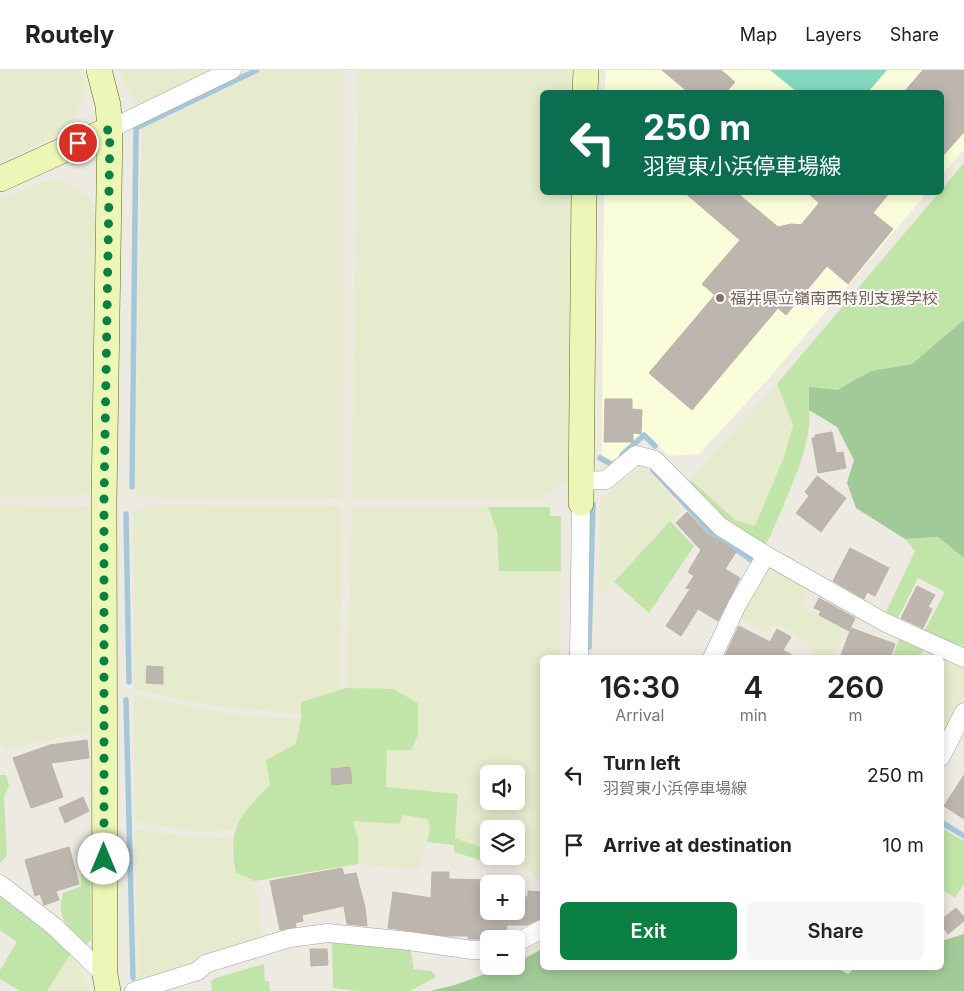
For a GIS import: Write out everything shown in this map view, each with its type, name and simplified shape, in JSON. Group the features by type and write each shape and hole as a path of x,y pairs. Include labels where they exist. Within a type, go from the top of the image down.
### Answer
{"main road":[{"path":"99,70 108,105 110,129 104,500 106,983"},
{"path":"585,90 586,70"},
{"path":"0,179 110,129"},
{"path":"581,492 584,195"}],"street":[{"path":"110,129 232,70"},
{"path":"580,655 581,492 606,480 636,455 656,460 721,527 766,555 884,622 964,658"},
{"path":"713,655 737,605 766,555"},
{"path":"944,751 964,712"},
{"path":"0,884 55,927 106,983"},
{"path":"525,938 540,929"},
{"path":"134,991 198,971 205,964 264,945 310,935 346,934 480,950"}],"shaded area":[{"path":"0,70 81,70 86,88 74,120 60,134 0,163"},
{"path":"119,70 215,70 143,104 135,104"},
{"path":"265,70 344,70 343,498 142,497 135,493 142,129"},
{"path":"358,70 571,70 571,90 540,90 540,195 571,195 568,482 538,499 352,499"},
{"path":"605,70 964,70 964,149 944,172 944,90 605,90"},
{"path":"56,178 91,198 95,230 90,494 62,497 0,497 0,200 34,185"},
{"name":"福井県立嶺南西特別支援学校","path":"604,195 925,195 769,378 699,454 669,456 644,432 612,462 602,456"},
{"path":"777,384 793,425 784,457 755,527 735,520 690,479"},
{"path":"637,469 647,471 682,509 599,598 600,499"},
{"path":"0,505 84,506 90,508 90,732 4,749 0,737"},
{"path":"145,505 340,506 343,514 339,690 301,702 301,713 235,708 182,700 134,689 133,511"},
{"path":"352,507 488,507 497,531 499,571 561,571 559,655 540,655 540,881 520,865 525,865 525,820 480,820 480,847 455,838 458,794 386,787 393,689 346,688"},
{"path":"772,566 810,587 802,608 842,628 842,637 836,655 814,655 810,646 792,631 773,624 767,633 739,618 766,570"},
{"path":"924,648 940,655 922,655"},
{"path":"944,657 956,662 964,670 964,694 944,734"},
{"path":"133,695 234,715 301,719 296,744 267,760 270,785 252,802 234,829 201,832 135,822"},
{"path":"403,815 428,819 430,830 419,870 358,864 358,839 353,821 398,824"},
{"path":"135,829 201,839 233,837 232,853 236,873 255,881 262,939 138,982"},
{"path":"72,952 81,967 88,991 47,991"}],"green space":[{"path":"770,70 887,70 870,90 795,90"},
{"path":"964,163 964,321 912,364 871,371 837,390 809,410 807,441 802,457 790,491 770,537 764,546 721,517 701,498 690,479 735,520 755,526 784,457 793,425 777,384 937,195 944,195 944,187"},
{"path":"964,321 964,558 938,537 905,539 856,508 847,483 854,460 837,427 809,410 809,387 837,390 871,371 912,364"},
{"path":"488,507 550,507 550,516 561,516 561,571 499,571 497,531"},
{"path":"670,521 694,546 649,613 614,582"},
{"path":"938,537 964,558 964,646 946,641 925,630 945,592 918,578 898,618 886,612 915,551 905,539"},
{"path":"900,637 924,648 922,655 893,655"},
{"path":"346,688 393,689 418,703 418,735 411,750 387,750 386,787 458,794 455,838 480,847 480,860 454,852 454,845 427,842 430,830 428,819 403,815 399,824 353,821 358,839 358,864 255,881 236,873 233,845 238,824 250,806 270,785 266,760 296,744 301,719 301,702"},
{"path":"0,775 6,775 9,785 4,797 7,856 0,863"},
{"path":"944,830 964,841 964,884 955,898 944,890"},
{"path":"87,861 90,861 91,940 86,945 73,934 65,922 62,916 61,902 63,893 81,886 81,873"},
{"path":"0,892 72,952 47,991 20,991 0,979 0,970 17,942 0,930"},
{"path":"964,934 964,991 430,991 455,985 482,975 525,975 525,958 540,950 540,970 841,970 848,974 853,970 944,970 944,940"},
{"path":"332,941 410,946 414,969 432,971 436,977 410,991 357,991 333,988"},
{"path":"264,964 265,981 269,981 270,991 212,991 211,981 216,978"}],"building":[{"path":"662,70 721,70 735,82 728,90 686,90"},
{"path":"923,70 964,70 964,132 944,155 944,90 906,90"},
{"path":"688,195 740,195 778,227 791,224 801,225 819,203 810,195 888,195 873,213 893,229 848,284 827,266 786,315 778,308 692,410 649,373 715,295 702,284 740,240"},
{"path":"605,399 632,399 632,409 642,410 641,434 633,433 633,442 604,442"},
{"path":"832,432 836,453 843,452 846,468 818,473 812,438 815,438 815,435"},
{"path":"817,476 846,498 821,532 796,513 809,496 805,492"},
{"path":"687,512 708,534 736,552 725,569 740,578 718,621 698,609 681,636 666,626 690,589 686,588 694,576 688,572 701,550 676,523"},
{"path":"850,548 889,568 875,596 867,592 864,599 833,581"},
{"path":"917,586 935,595 928,607 932,609 923,628 901,618"},
{"path":"819,598 855,618 849,631 819,615 821,611 814,608"},
{"path":"739,626 770,642 777,629 791,637 783,650 792,655 725,655"},
{"path":"851,628 895,644 891,655 841,655"},
{"path":"147,666 163,667 163,684 146,683"},
{"path":"87,740 89,758 51,763 63,797 31,808 13,758 50,745"},
{"path":"350,767 352,783 332,785 331,769"},
{"path":"964,775 964,819 944,806"},
{"path":"83,797 89,811 65,823 59,808"},
{"path":"69,847 79,884 56,891 59,900 44,905 40,894 35,896 25,860"},
{"path":"342,868 344,875 356,873 365,907 367,926 347,924 344,906 302,915 303,921 295,923 296,927 280,930 270,881"},
{"path":"432,872 449,872 449,879 480,880 480,920 525,920 525,897 528,897 528,891 540,892 540,919 527,925 507,925 507,930 480,930 480,939 468,939 468,936 446,936 388,928 393,892 431,898"},
{"path":"956,908 964,917 964,921 948,934 944,929 944,918"},
{"path":"310,949 327,949 328,965 311,966"}],"waterway":[{"path":"132,487 136,128 257,70"},
{"path":"622,455 644,435 655,446"},
{"path":"600,458 613,465 616,462"},
{"path":"653,470 710,531 751,560"},
{"path":"589,647 593,504"},
{"path":"126,514 129,682"},
{"path":"126,700 133,978"},
{"path":"944,824 964,836"}],"place":[{"name":"福井県立嶺南西特別支援学校","path":"720,298"}],"route":[{"path":"78,143 110,129 104,500 104,859"}]}
